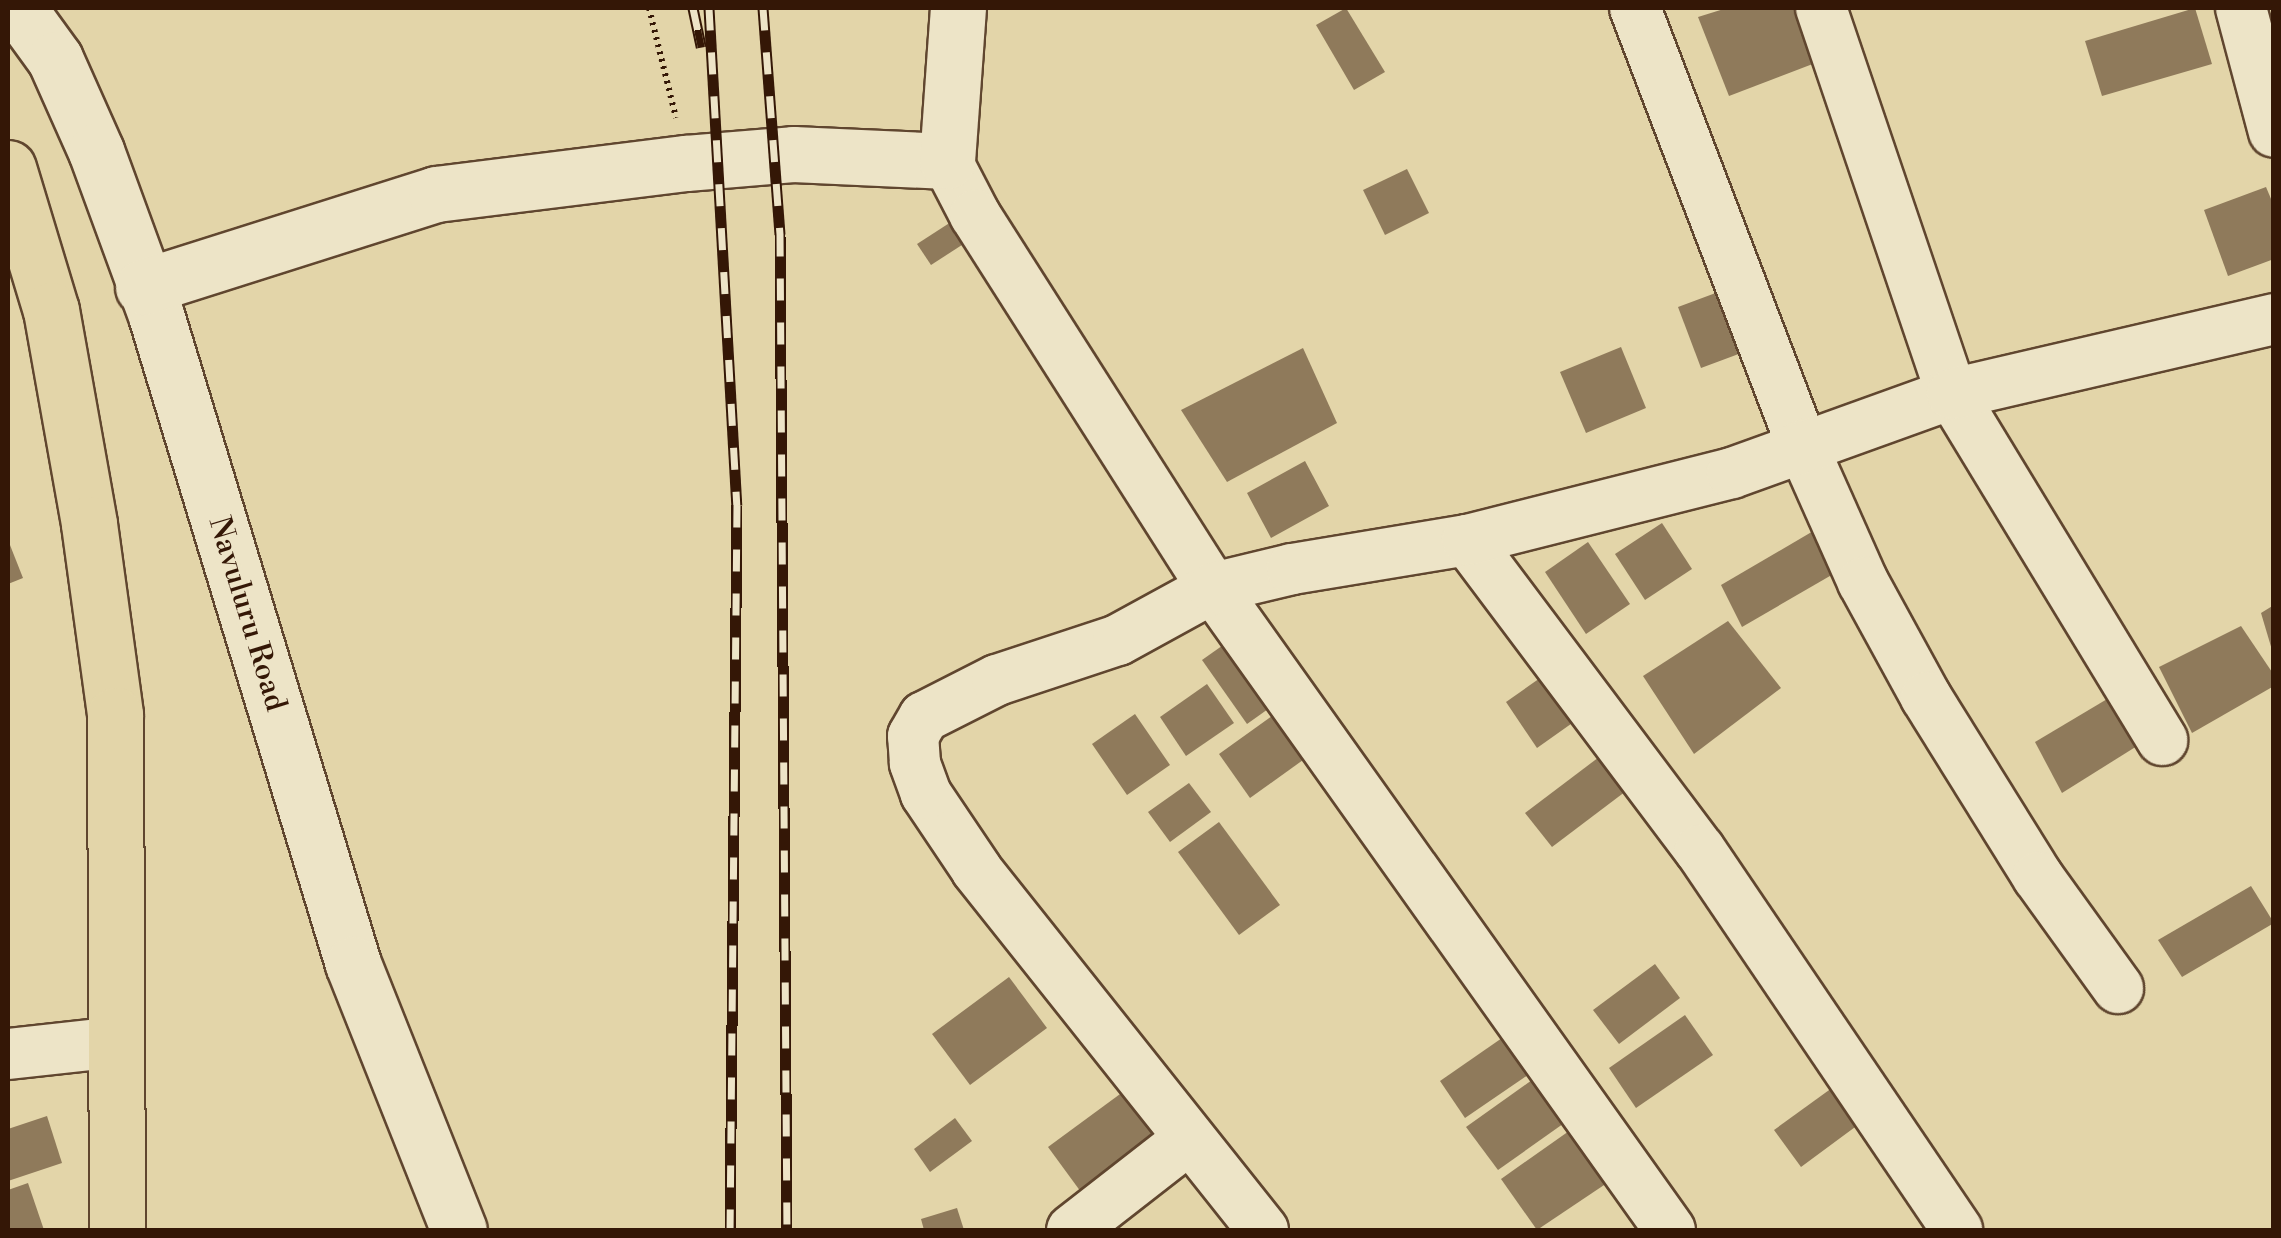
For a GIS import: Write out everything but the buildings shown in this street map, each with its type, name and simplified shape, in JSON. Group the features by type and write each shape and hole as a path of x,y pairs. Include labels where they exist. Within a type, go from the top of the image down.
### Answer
{"main road":[{"path":"8,168 50,310 90,524 115,715 117,1230"}],"street":[{"name":"Navuluru Road","path":"18,8 55,58 96,151 156,315 353,964 459,1230"},
{"path":"958,8 947,161 975,216 1213,588 1670,1230"},
{"path":"1635,8 1802,445 1863,582 1926,697 2038,878 2118,988"},
{"path":"1821,8 1952,394 2162,740"},
{"path":"2242,8 2274,132"},
{"path":"144,287 436,194 686,162 794,154 947,161"},
{"path":"1263,1230 976,870 926,794 915,763 913,736 924,717 997,680 1118,640 1213,588 1292,569 1467,540 1732,474 1802,445 1952,394 2274,319"},
{"path":"1467,540 1700,850 1957,1230"},
{"path":"8,1054 116,1042"},
{"path":"1072,1230 1189,1139"}],"path":[{"path":"649,8 686,162"}],"railway":[{"path":"693,8 701,47"},
{"path":"709,8 737,505 730,1230"},
{"path":"763,8 780,234 787,1230"}]}
